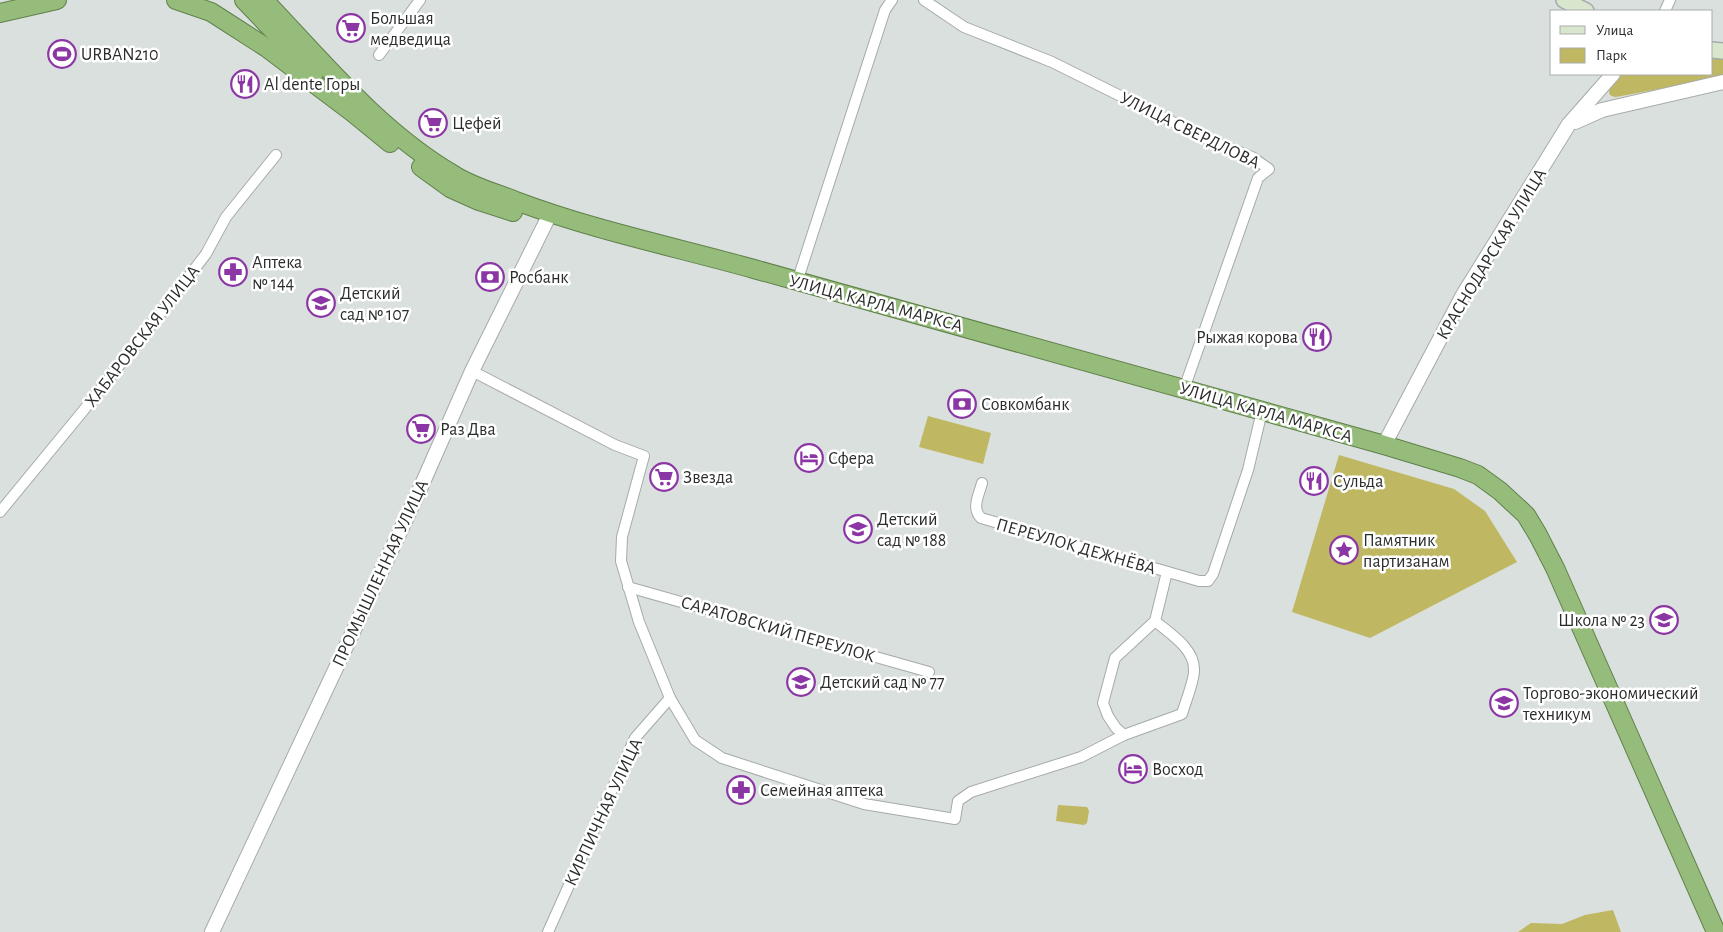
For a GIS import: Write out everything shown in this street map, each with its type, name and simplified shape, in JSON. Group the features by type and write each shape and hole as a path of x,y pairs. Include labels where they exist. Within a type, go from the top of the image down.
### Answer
{"highway":[{"path":"0,13 57,0"},
{"path":"176,0 211,12 267,48 352,112"},
{"path":"244,0 352,112"},
{"name":"УЛИЦА КАРЛА МАРКСА","path":"264,0 362,103 397,135 456,176 482,188 550,214 1384,445 1460,468 1478,476 1500,490 1526,515 1538,535 1716,932"},
{"path":"271,0 286,23"},
{"name":"УЛИЦА КАРЛА МАРКСА","path":"352,112 386,141 450,188 479,201 512,212 550,214"}],"main road":[{"path":"1564,0 1584,10"}],"street":[{"path":"379,55 420,0"},
{"path":"797,282 885,10 892,0"},
{"name":"УЛИЦА СВЕРДЛОВА","path":"924,0 964,27 1052,62 1207,139 1252,157 1269,169 1258,178 1184,389"},
{"name":"КРАСНОДАРСКАЯ УЛИЦА","path":"1384,445 1462,295 1569,124 1611,75"},
{"path":"1569,124 1602,110 1723,82"},
{"name":"ХАБАРОВСКАЯ УЛИЦА","path":"0,512 84,411 157,318 206,254 226,217 276,155"},
{"name":"ПРОМЫШЛЕННАЯ УЛИЦА","path":"212,932 420,488 472,371 550,214"},
{"path":"472,371 615,445 644,456 622,537 621,561 639,622 670,698 695,740 722,758 864,804 955,819 958,801 971,792 1081,757 1124,735 1182,714 1195,670 1193,660 1185,647 1155,621"},
{"name":"ПЕРЕУЛОК ДЕЖНЁВА","path":"982,482 975,508 977,514 982,518 1199,581 1208,580 1213,574 1248,470 1262,411"},
{"path":"1124,735 1116,728 1108,716 1103,703 1115,658 1155,621 1167,572"},
{"name":"САРАТОВСКИЙ ПЕРЕУЛОК","path":"628,586 929,672"},
{"name":"КИРПИЧНАЯ УЛИЦА","path":"548,932 635,738 670,698"}],"green space":[{"path":"1713,57 1723,58 1723,77 1616,97 1611,96 1609,93 1610,86 1620,75 1713,75"},
{"path":"928,416 991,433 983,464 919,447"},
{"path":"1339,455 1454,489 1485,511 1517,562 1370,638 1292,612"},
{"path":"1058,805 1087,807 1089,811 1087,823 1084,825 1056,821"},
{"path":"1613,910 1621,932 1518,932 1531,923 1562,924 1585,915"}],"place":[{"name":"Большая медведица","path":"351,28"},
{"name":"URBAN210","path":"62,54"},
{"name":"Al dente Горы","path":"245,84"},
{"name":"Цефей","path":"433,123"},
{"name":"Аптека № 144","path":"233,272"},
{"name":"Росбанк","path":"490,277"},
{"name":"Детский сад № 107","path":"321,303"},
{"name":"Рыжая корова","path":"1317,337"},
{"name":"Совкомбанк","path":"962,404"},
{"name":"Раз Два","path":"421,429"},
{"name":"Сфера","path":"809,458"},
{"name":"Звезда","path":"664,477"},
{"name":"Сульда","path":"1314,481"},
{"name":"Детский сад № 188","path":"858,529"},
{"name":"Памятник партизанам","path":"1344,550"},
{"name":"Школа № 23","path":"1664,620"},
{"name":"Детский сад № 77","path":"801,682"},
{"name":"Торгово-экономический техникум","path":"1504,703"},
{"name":"Восход","path":"1133,769"},
{"name":"Семейная аптека","path":"741,790"}]}
